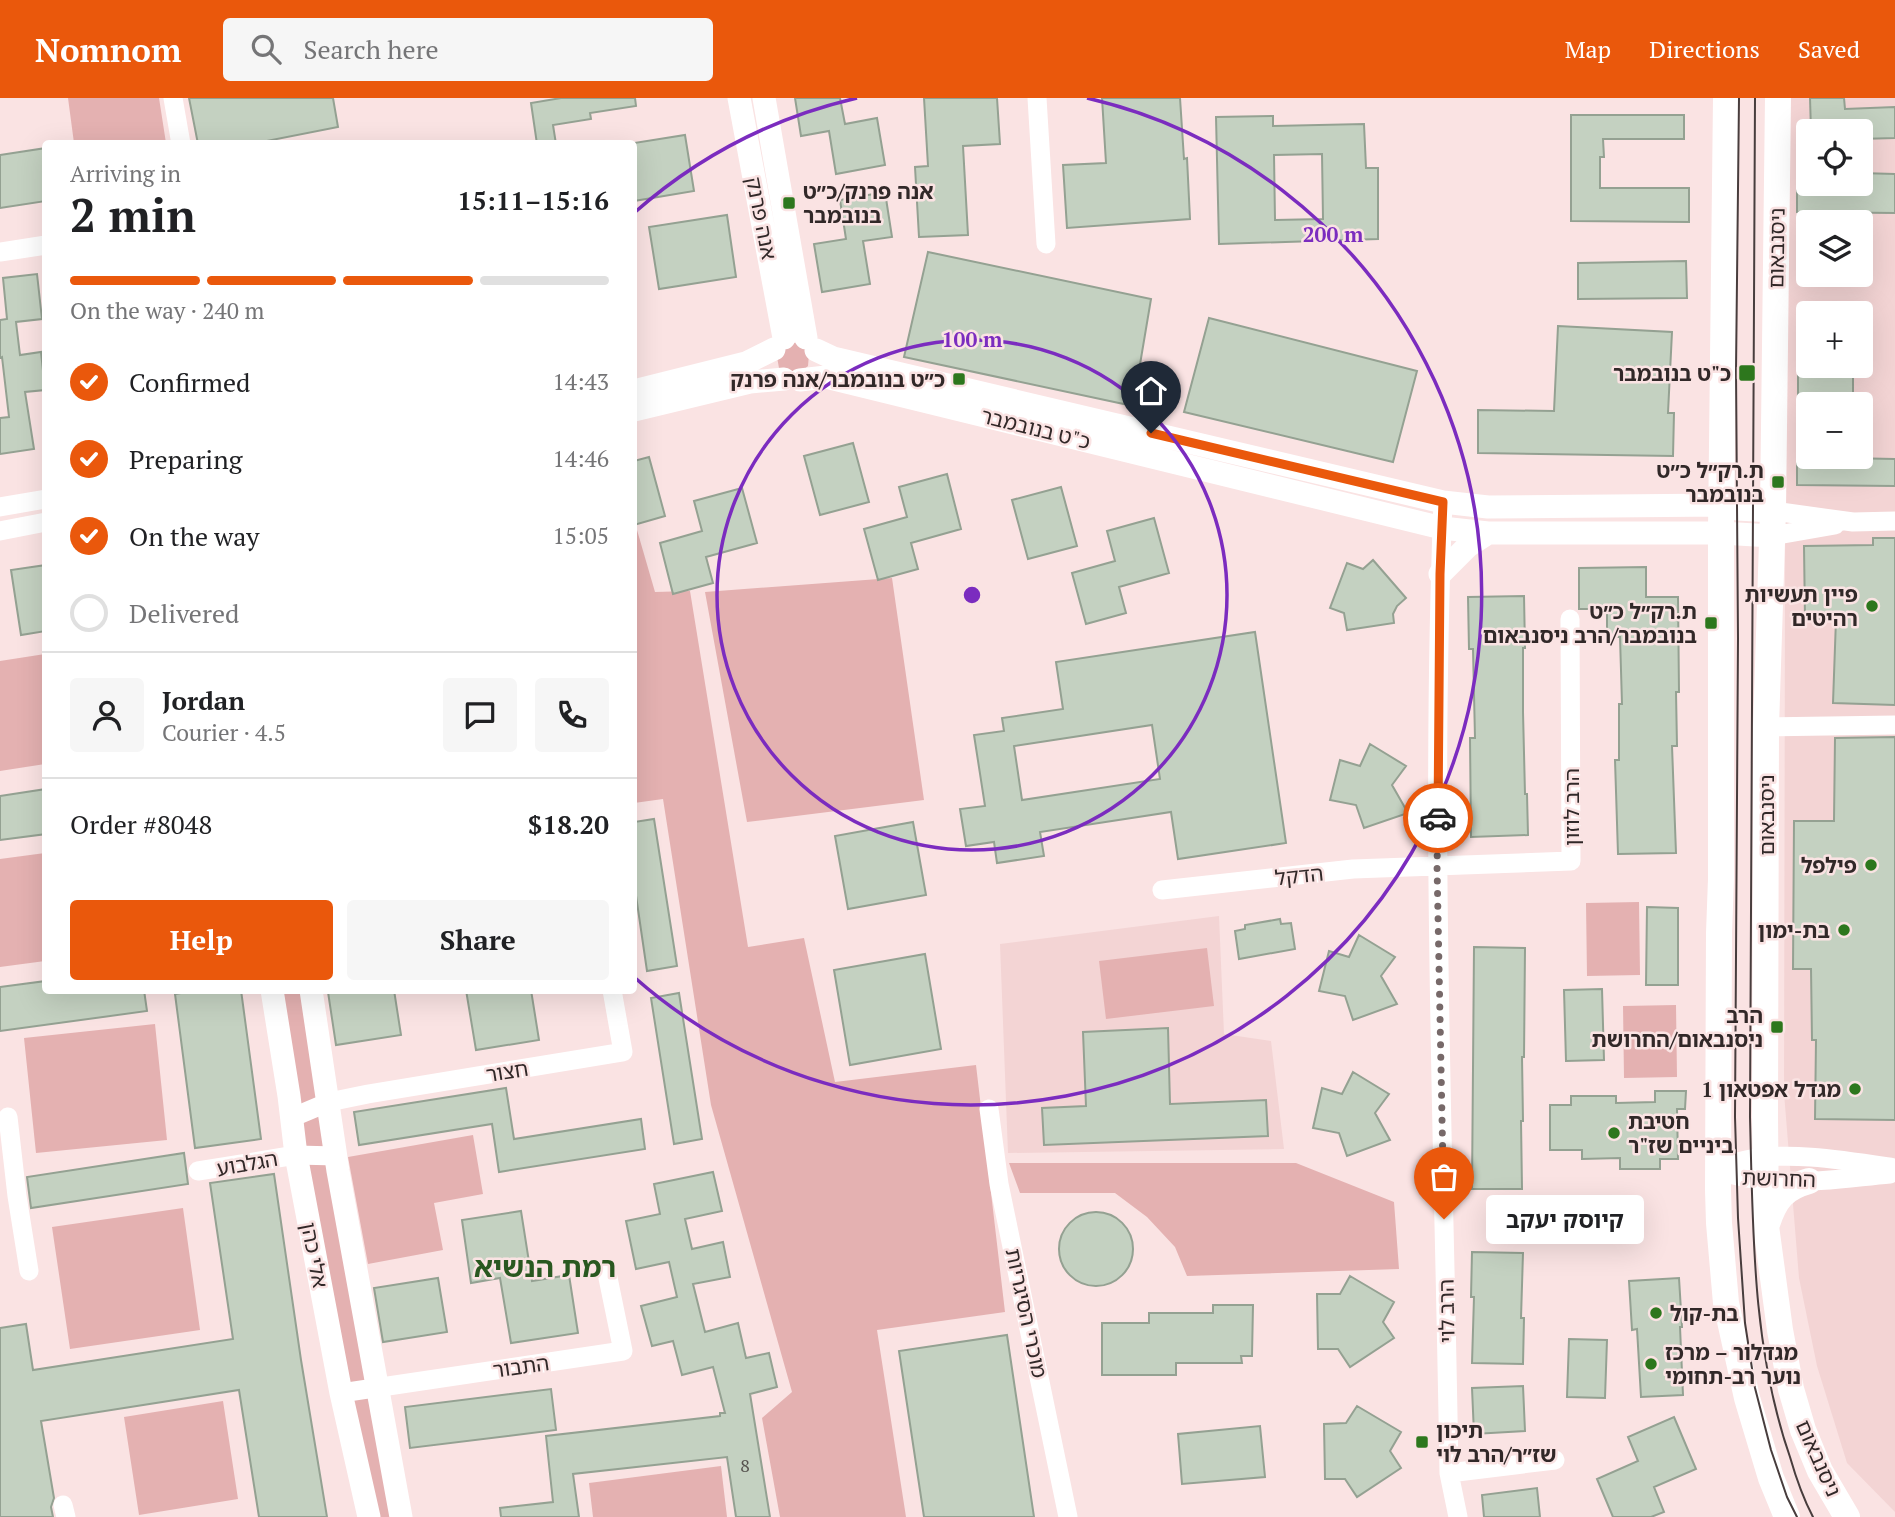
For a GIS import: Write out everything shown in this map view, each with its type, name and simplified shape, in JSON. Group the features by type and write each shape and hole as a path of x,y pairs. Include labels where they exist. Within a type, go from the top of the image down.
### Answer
{"main road":[{"path":"1726,98 1718,1223 1726,1303 1747,1398 1771,1478 1787,1517"},
{"name":"ניסנבאום","path":"1778,98 1772,523 1766,727 1766,1226 1791,1389 1803,1430 1820,1471 1847,1517"},
{"path":"1766,1226 1783,1193 1797,1184 1809,1181"}],"street":[{"path":"173,98 180,140"},
{"name":"אנה פרנק","path":"739,98 795,344"},
{"name":"אנה פרנק","path":"764,98 795,344"},
{"path":"1037,98 1046,244"},
{"path":"0,253 42,246"},
{"path":"795,344 817,359 811,374 792,380 778,374 772,356 795,344"},
{"path":"637,390 746,363 795,344"},
{"name":"כ\"ט בנובמבר","path":"795,344 833,358 1443,502 1488,507 1722,505 1772,523"},
{"name":"כ\"ט בנובמבר","path":"637,409 750,382 826,377 1442,528 1488,533 1721,533 1772,523 1895,522"},
{"path":"0,507 42,500"},
{"name":"הרב לוי","path":"1443,502 1437,865 1450,1517"},
{"path":"0,531 42,523"},
{"path":"1440,574 1468,546 1488,533"},
{"name":"הרב לוזון","path":"1437,865 1571,861 1570,620"},
{"path":"1766,727 1895,725"},
{"name":"הדקל","path":"1162,890 1353,869 1437,865"},
{"name":"אלי כהן","path":"273,994 296,1155 341,1393 369,1517"},
{"name":"אלי כהן","path":"312,994 335,1146 401,1517"},
{"name":"חצור","path":"290,1107 623,1052 613,994"},
{"name":"מוכרי הסיגריות","path":"989,1110 999,1184 1068,1517"},
{"path":"8,1117 8,1197 29,1271"},
{"name":"הגלבוע","path":"198,1171 335,1146"},
{"name":"החרושת","path":"1718,1170 1737,1178 1765,1169 1849,1161 1895,1168"},
{"name":"החרושת","path":"1765,1169 1809,1181 1895,1174"},
{"name":"התבור","path":"341,1393 623,1351 607,1273"},
{"path":"1450,1481 1555,1460"},
{"name":"הרב לוי","path":"1450,1481 1458,1517"}],"shaded area":[{"path":"68,98 159,98 166,140 74,140"},
{"path":"1786,98 1895,98 1895,1512 1847,1463 1817,1366 1799,1278 1784,1093"},
{"path":"791,342 802,345 809,354 808,366 800,373 779,368 777,357"},
{"path":"637,530 655,592 690,591 748,947 804,938 835,1082 976,1065 1005,1312 877,1330 906,1517 780,1517 762,1418 792,1392 711,1105 663,799 637,803"},
{"path":"892,578 924,800 747,822 705,592"},
{"path":"42,654 42,764 0,771 0,661"},
{"path":"42,853 42,961 0,967 0,859"},
{"path":"1639,902 1640,975 1587,976 1586,903"},
{"path":"1219,916 1224,1034 1271,1041 1284,1149 1008,1153 1000,944"},
{"path":"1207,948 1214,1006 1106,1019 1099,961"},
{"path":"273,994 312,994 401,1517 369,1517"},
{"path":"1676,1005 1677,1077 1624,1078 1623,1006"},
{"path":"155,1024 167,1140 36,1153 24,1038"},
{"path":"473,1135 483,1194 434,1203 443,1250 368,1264 348,1157"},
{"path":"1009,1163 1296,1163 1394,1202 1399,1269 1187,1276 1175,1247 1147,1217 1115,1193 1020,1193"},
{"path":"183,1208 200,1330 70,1349 52,1227"},
{"path":"223,1401 238,1499 139,1515 124,1417"},
{"path":"721,1466 727,1517 593,1517 589,1483"}],"building":[{"path":"189,98 333,98 338,127 271,140 197,140"},
{"path":"561,98 635,98 636,106 590,113 591,119 553,125 555,140 536,140 531,103"},
{"path":"795,98 840,98 845,124 877,118 885,165 836,174 829,131 801,136"},
{"path":"924,98 997,98 1000,144 963,146 968,235 919,237 915,167 928,166"},
{"path":"1102,98 1180,98 1190,219 1067,228 1063,165 1106,163"},
{"path":"1810,98 1844,98 1845,109 1895,107 1895,138 1873,139 1873,119 1811,119"},
{"path":"1571,115 1684,115 1684,139 1603,139 1600,188 1689,188 1689,222 1571,221"},
{"path":"1273,116 1273,126 1364,124 1366,168 1378,168 1378,239 1219,244 1216,117","holes":["1322,154 1323,219 1275,220 1274,155"]},
{"path":"685,135 694,191 637,200 637,143"},
{"path":"42,149 42,202 0,208 0,155"},
{"path":"1873,173 1895,174 1895,213 1873,213 1873,210 1797,210 1797,196 1873,196"},
{"path":"885,192 892,237 863,241 870,284 822,292 814,244 846,239 840,200"},
{"path":"727,215 736,277 659,289 649,227"},
{"path":"928,252 1151,299 1133,406 904,357"},
{"path":"1686,261 1687,298 1578,299 1578,263"},
{"path":"37,274 42,319 16,322 20,355 41,352 42,390 25,392 34,449 0,454 0,418 9,417 2,357 0,358 0,320 7,319 3,278"},
{"path":"1209,318 1417,371 1393,462 1184,412"},
{"path":"1558,326 1672,332 1668,413 1674,413 1673,456 1478,453 1478,410 1554,411"},
{"path":"1798,378 1853,378 1853,392 1798,392"},
{"path":"853,443 869,502 820,515 804,456"},
{"path":"649,457 665,516 637,524 637,460"},
{"path":"1873,459 1895,459 1895,486 1797,485 1797,469 1873,469"},
{"path":"947,474 961,529 911,543 918,569 878,580 864,529 907,517 899,487"},
{"path":"1061,487 1077,546 1028,559 1012,500"},
{"path":"742,488 757,543 706,557 713,583 673,594 660,543 702,531 694,501"},
{"path":"1154,518 1169,573 1119,587 1126,613 1086,624 1072,573 1115,561 1107,531"},
{"path":"1873,538 1895,538 1895,705 1833,703 1836,619 1805,619 1804,546 1873,545"},
{"path":"1373,560 1406,598 1393,614 1394,623 1347,630 1344,613 1330,608 1347,563 1363,569"},
{"path":"42,566 42,632 21,635 11,570"},
{"path":"1646,567 1646,597 1678,597 1677,746 1672,746 1676,853 1618,854 1615,760 1619,760 1619,704 1622,704 1620,637 1607,637 1607,609 1579,609 1579,568"},
{"path":"1524,596 1523,712 1528,835 1471,837 1470,738 1475,738 1473,649 1469,649 1468,597"},
{"path":"1255,632 1286,843 1178,859 1171,812 1040,832 1044,856 997,863 994,842 966,846 960,809 985,806 974,735 1004,731 1002,718 1063,709 1056,662","holes":["1152,725 1160,779 1022,800 1014,746"]},
{"path":"1895,737 1895,1120 1815,1119 1816,1040 1812,1040 1811,969 1793,969 1794,821 1834,821 1835,738"},
{"path":"1370,744 1406,766 1392,785 1408,813 1364,828 1356,805 1330,800 1340,760 1360,766"},
{"path":"42,790 42,835 0,840 0,796"},
{"path":"654,819 677,966 647,971 637,903 637,822"},
{"path":"913,822 926,895 848,909 835,836"},
{"path":"1647,907 1678,908 1678,985 1646,985"},
{"path":"1280,919 1281,924 1291,923 1295,949 1239,959 1235,931 1245,929 1245,925"},
{"path":"1359,935 1395,957 1381,976 1397,1004 1353,1020 1345,996 1319,991 1329,951 1349,957"},
{"path":"1474,947 1525,948 1522,1189 1472,1189"},
{"path":"925,954 941,1049 850,1065 834,970"},
{"path":"42,982 42,994 145,994 147,1011 0,1031 0,987"},
{"path":"1602,989 1604,1060 1566,1061 1564,990"},
{"path":"679,993 702,1139 674,1144 651,998"},
{"path":"175,994 242,994 261,1139 195,1148"},
{"path":"328,994 395,994 401,1035 336,1045"},
{"path":"467,994 532,994 539,1040 476,1050"},
{"path":"1168,1028 1170,1104 1266,1100 1268,1136 1044,1145 1042,1108 1086,1106 1083,1032"},
{"path":"1353,1072 1389,1094 1375,1113 1390,1140 1347,1156 1339,1133 1313,1128 1322,1088 1342,1094"},
{"path":"506,1088 514,1139 641,1119 645,1149 499,1172 492,1124 359,1145 354,1112"},
{"name":"חטיבת ביניים שז\"ר","path":"1655,1091 1686,1091 1685,1109 1677,1109 1678,1159 1660,1159 1660,1169 1620,1169 1620,1158 1582,1159 1582,1150 1550,1150 1550,1105 1571,1105 1571,1096 1616,1096 1616,1103 1655,1102"},
{"path":"184,1153 188,1184 31,1208 27,1177"},
{"path":"713,1172 722,1211 685,1219 692,1249 723,1242 730,1277 693,1284 705,1332 738,1323 746,1358 769,1353 777,1387 750,1394 770,1517 736,1517 727,1457 573,1474 579,1517 501,1517 500,1508 553,1502 546,1436 720,1416 720,1413 725,1413 713,1367 682,1375 673,1341 652,1346 641,1306 677,1297 669,1262 636,1269 626,1221 660,1214 654,1184"},
{"path":"274,1174 327,1517 259,1517 239,1390 41,1421 54,1498 51,1507 53,1517 0,1517 0,1328 26,1324 33,1370 233,1339 210,1183"},
{"path":"521,1211 532,1281 569,1275 578,1333 511,1343 500,1278 471,1283 462,1220"},
{"path":"1096,1212 1110,1215 1122,1223 1130,1235 1133,1249 1130,1263 1122,1275 1110,1283 1096,1286 1082,1283 1070,1275 1062,1263 1059,1249 1062,1235 1070,1223 1082,1215"},
{"path":"1472,1252 1523,1253 1523,1364 1472,1363"},
{"path":"1350,1276 1394,1302 1383,1322 1394,1338 1350,1367 1338,1349 1318,1349 1317,1294 1340,1294"},
{"path":"438,1278 447,1332 383,1342 374,1288"},
{"path":"1679,1278 1683,1395 1641,1397 1637,1329 1632,1330 1629,1281"},
{"path":"1213,1305 1253,1305 1252,1356 1241,1356 1242,1363 1176,1363 1176,1375 1102,1375 1102,1323 1149,1323 1149,1313 1213,1313"},
{"path":"1007,1335 1034,1517 924,1517 899,1351"},
{"path":"1569,1339 1607,1340 1605,1398 1567,1397"},
{"path":"1523,1386 1525,1431 1474,1434 1472,1388"},
{"path":"551,1389 556,1430 410,1448 405,1407"},
{"path":"1357,1406 1401,1432 1390,1451 1401,1468 1357,1497 1345,1479 1325,1479 1324,1424 1346,1423"},
{"path":"1674,1417 1696,1469 1654,1487 1664,1512 1651,1517 1613,1517 1597,1479 1638,1461 1628,1437"},
{"path":"1260,1426 1265,1477 1182,1484 1178,1434"},
{"path":"1537,1488 1540,1517 1484,1517 1482,1495"}],"tram line":[{"path":"1739,98 1735,1117 1738,1218 1745,1323 1755,1388 1771,1450 1797,1517"},
{"path":"1755,98 1750,1117 1752,1203 1761,1332 1768,1374 1777,1416 1795,1473 1813,1517"}],"way so far":[{"path":"1438,818 1444,1219"}],"place":[{"name":"אנה פרנק/כ״ט בנובמבר","path":"789,203"},
{"name":"כ\"ט בנובמבר","path":"1747,373"},
{"name":"כ״ט בנובמבר/אנה פרנק","path":"959,379"},
{"name":"ת.רק״ל כ״ט בנובמבר","path":"1778,482"},
{"name":"פיין תעשיות רהיטים","path":"1872,606"},
{"name":"ת.רק״ל כ״ט בנובמבר/הרב ניסנבאום","path":"1711,623"},
{"name":"פילפל","path":"1871,865"},
{"name":"בת-ימון","path":"1844,930"},
{"name":"הרב ניסנבאום/החרושת","path":"1777,1027"},
{"name":"מגדל אפטאון 1","path":"1855,1089"},
{"name":"חטיבת ביניים שז\"ר","path":"1614,1133"},
{"name":"קיוסק יעקב","path":"1444,1219"},
{"name":"בת-קול","path":"1656,1313"},
{"name":"מגדלור – מרכז נוער רב-תחומי","path":"1651,1364"},
{"name":"תיכון שז״ר/הרב לוי","path":"1422,1442"}],"district":[{"name":"רמת הנשיא","path":"545,1266"}],"route":[{"path":"1151,433 1443,502 1438,818"}]}
